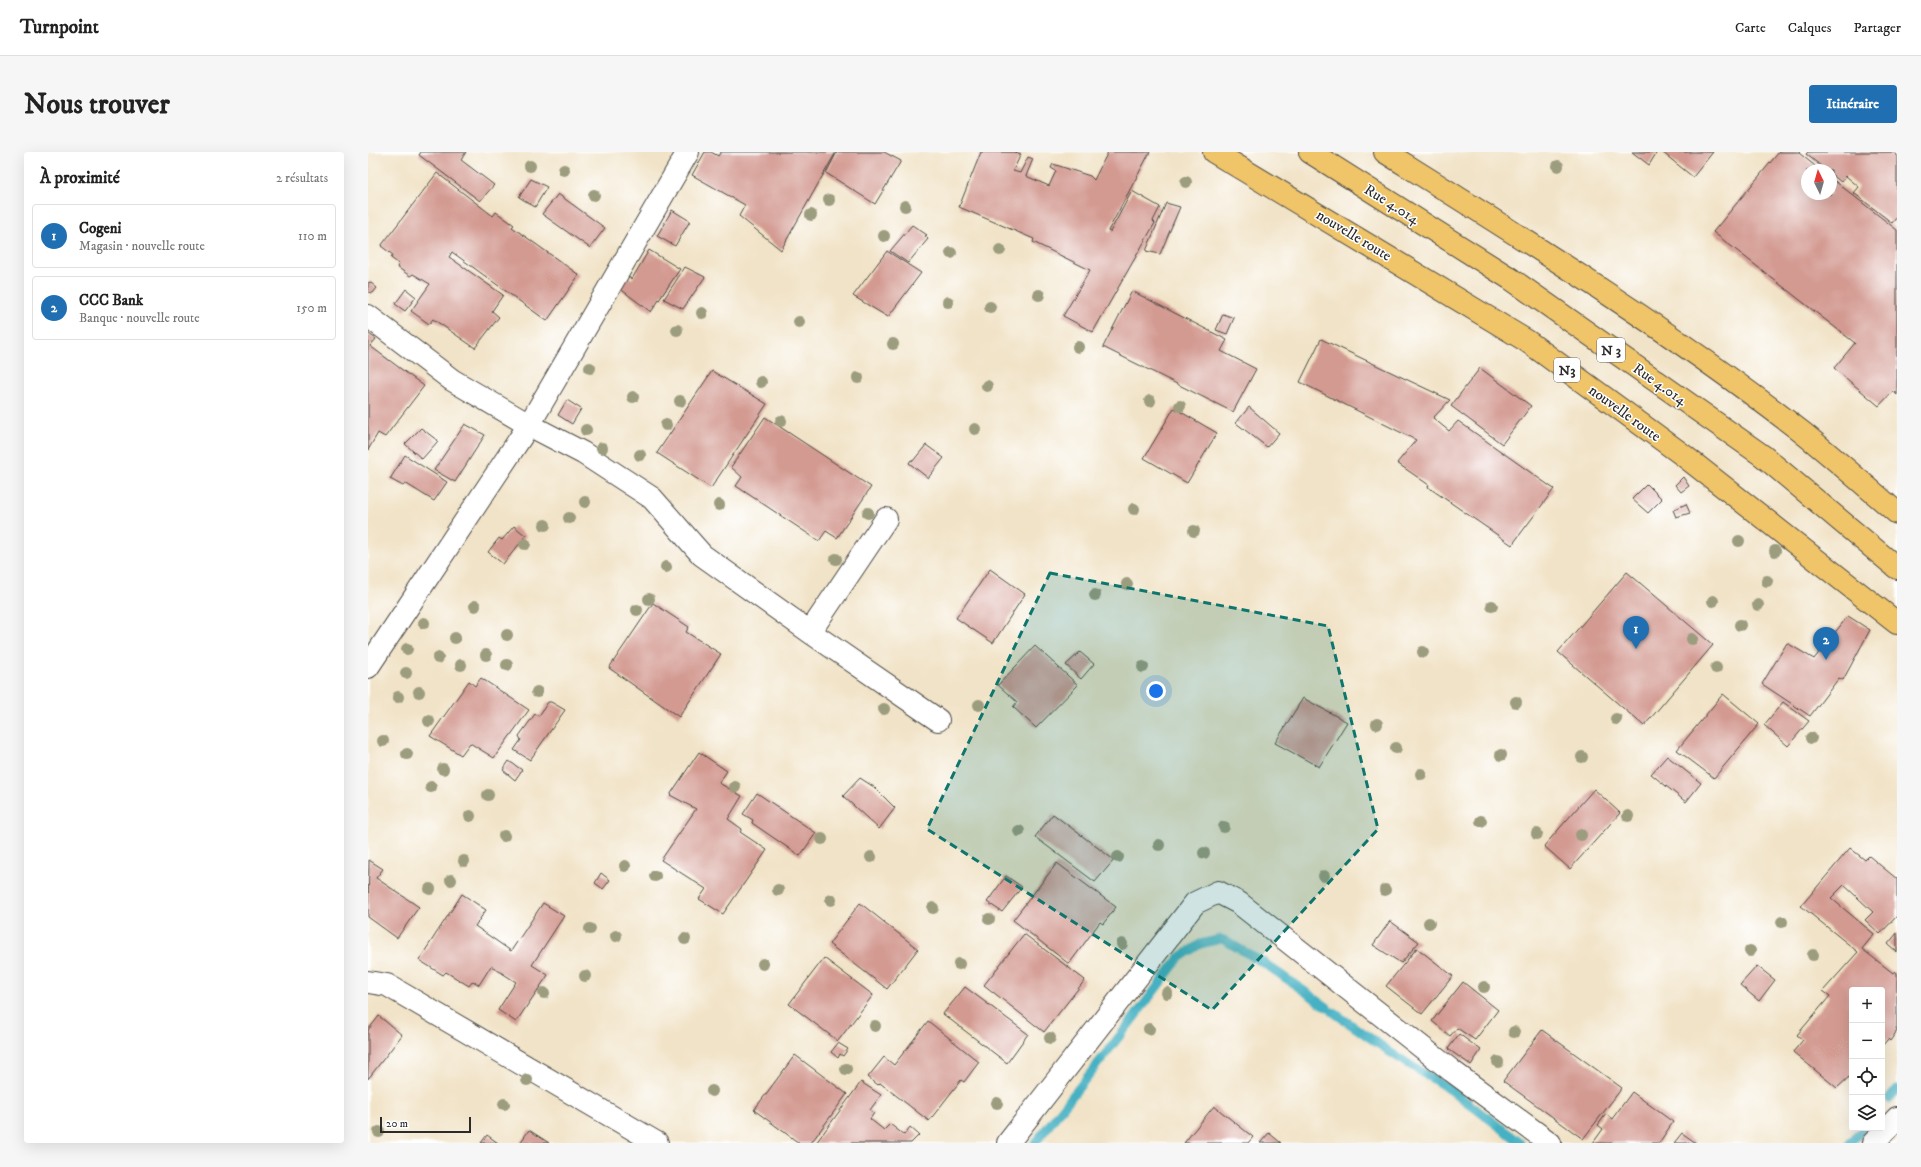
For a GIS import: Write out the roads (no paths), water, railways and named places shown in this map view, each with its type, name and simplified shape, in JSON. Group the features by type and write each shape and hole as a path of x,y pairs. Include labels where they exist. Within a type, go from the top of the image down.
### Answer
{"highway":[{"name":"nouvelle route","path":"1214,152 1527,341 1683,455 1897,622"},
{"name":"Rue 4.014","path":"1310,152 1510,279 1763,456 1897,568"},
{"path":"1385,152 1549,255 1696,355 1803,434 1897,513"}],"street":[{"path":"368,668 530,425 688,152"},
{"path":"368,316 452,380 530,425 583,453 652,498 702,555 810,632 938,720"},
{"path":"810,632 886,519"},
{"path":"1008,1143 1195,903 1218,892 1239,903 1452,1071 1550,1143"},
{"path":"368,982 387,985 657,1143"},
{"path":"1873,1143 1897,1118"}],"waterway":[{"path":"1035,1143 1130,1023 1179,958 1200,944 1221,939 1224,940 1264,963 1327,1007"},
{"path":"1333,1012 1386,1049"},
{"path":"1388,1051 1452,1091 1521,1143"},
{"path":"1889,1099 1897,1089"},
{"path":"1850,1143 1861,1131"}],"place":[{"name":"Cogeni","path":"1636,649"},
{"name":"CCC Bank","path":"1826,660"}]}
